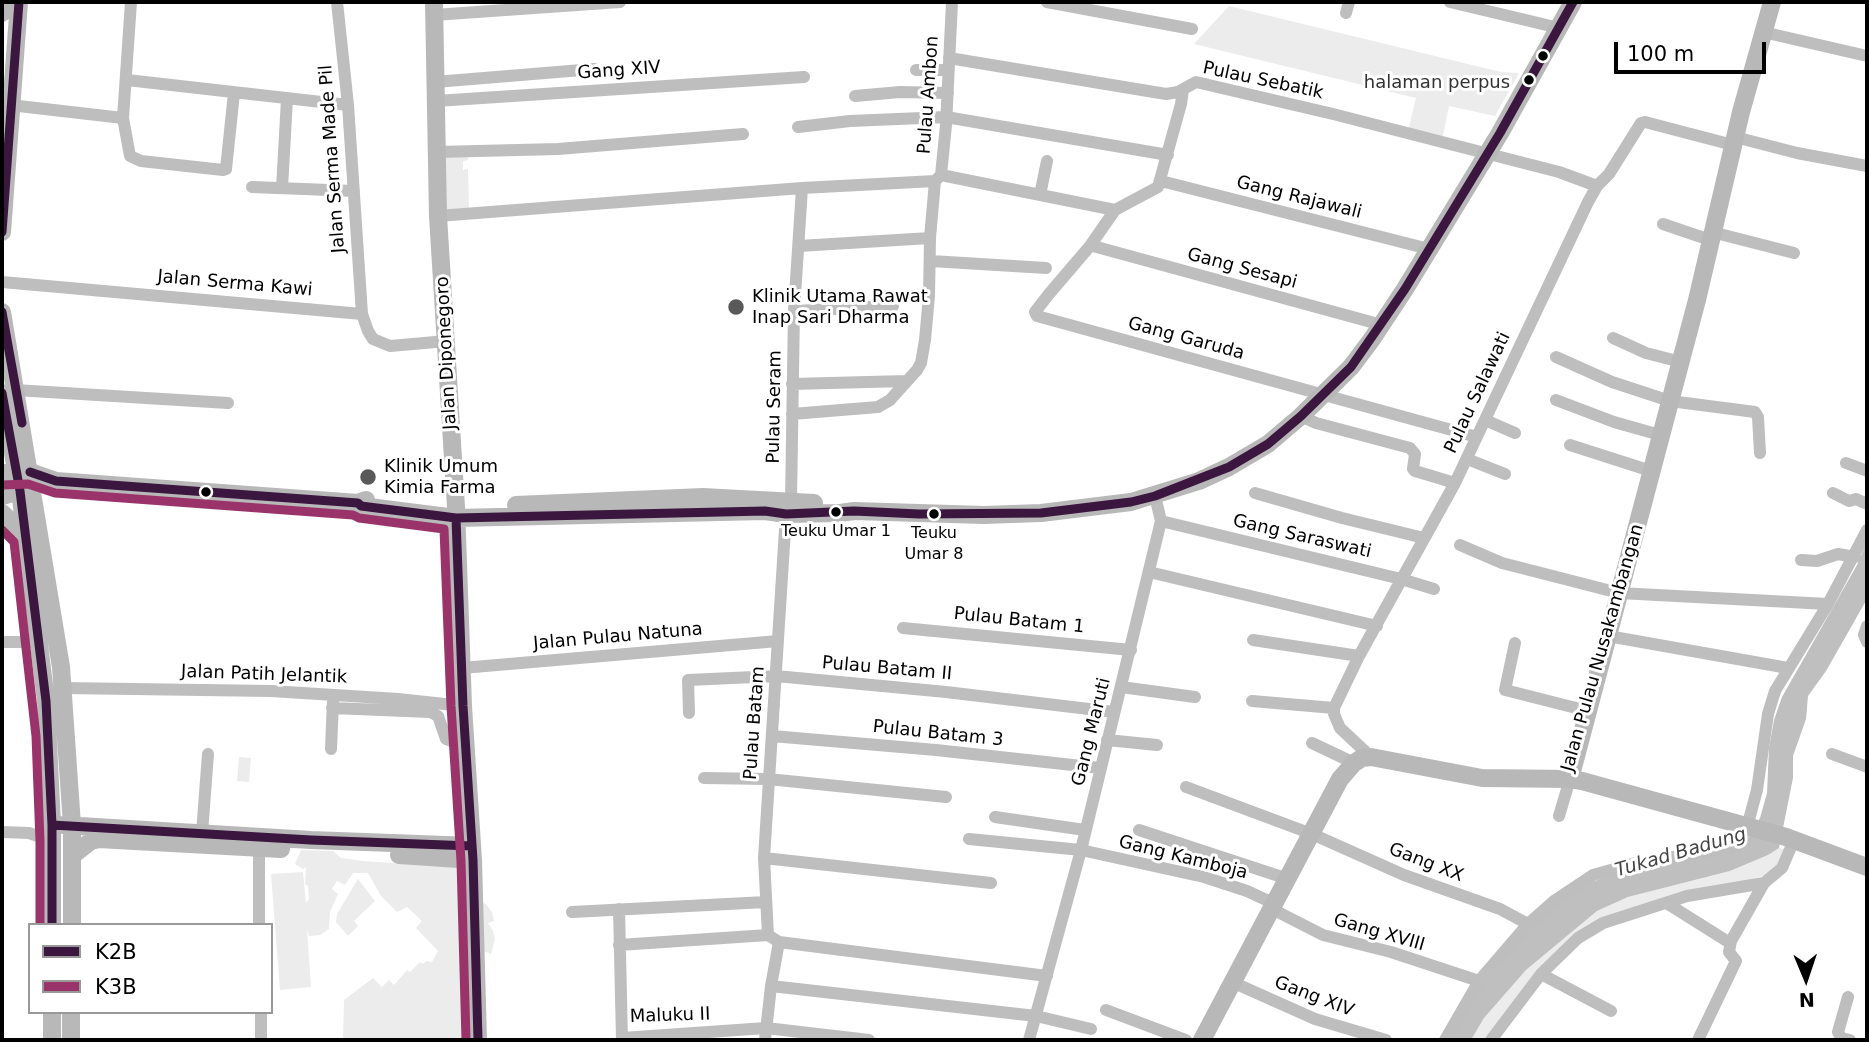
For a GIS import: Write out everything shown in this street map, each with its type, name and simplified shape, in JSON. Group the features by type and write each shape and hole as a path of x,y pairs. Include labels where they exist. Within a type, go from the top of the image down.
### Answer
{"main road":[{"path":"2,2 2,13"},
{"path":"2,232 19,2"},
{"path":"16,472 56,481 358,503 363,500 456,512 692,498 781,507 840,506 854,511 1041,513 1131,502 1155,496 1229,467 1268,444 1351,367 1382,325 1429,249 1573,2"},
{"name":"Jalan Pulau Nusakambangan","path":"1362,760 1482,778 1570,779 1681,362 1734,141 1772,2"},
{"name":"Jalan Diponegoro","path":"434,8 439,216 456,512 463,706 473,853 478,1040"},
{"path":"2,312 16,472 27,494 58,696 72,825 72,923"},
{"path":"2,496 27,494 56,481"},
{"path":"27,494 26,536 39,642 58,696 52,833 52,923"},
{"path":"2,513 26,536"},
{"path":"1202,1040 1340,779 1362,760"},
{"path":"1570,779 1790,838 1867,867"},
{"path":"52,833 72,825 202,833 259,842"},
{"path":"73,855 91,841 99,839 259,842 473,853"},
{"path":"52,1014 52,1040"},
{"path":"71,1014 71,1040"}],"street":[{"path":"131,2 123,118 130,156 135,160 223,170 228,165 234,93"},
{"name":"Jalan Serma Made Pil","path":"337,2 348,104 362,314"},
{"path":"434,8 620,2"},
{"name":"Pulau Ambon","path":"439,216 938,178 946,117 952,2"},
{"path":"1047,2 1192,29"},
{"path":"1450,2 1559,28"},
{"path":"1763,32 1867,56"},
{"name":"Pulau Sebatik","path":"916,70 949,64 1166,94 1183,90 1196,82 1559,172 1597,186"},
{"name":"Gang XIV","path":"435,82 594,69"},
{"name":"Gang XIV","path":"436,101 804,77"},
{"path":"127,80 348,104"},
{"path":"792,414 878,407 890,400 921,363 929,296 930,238 938,178 1115,210 1158,187 1183,90"},
{"path":"855,96 900,92 947,93"},
{"path":"282,188 287,99"},
{"path":"10,105 123,118"},
{"path":"797,127 850,121 946,117 1168,155"},
{"name":"Pulau Salawati","path":"1334,708 1359,656 1467,459 1579,218 1597,186 1609,174 1641,123 1734,141"},
{"path":"437,152 558,149 743,134"},
{"path":"1734,141 1867,166"},
{"path":"1040,195 1047,161"},
{"name":"Gang Rajawali","path":"1161,181 1429,249"},
{"path":"252,187 354,191"},
{"name":"Pulau Seram","path":"781,507 792,414 794,311 802,188"},
{"name":"Gang Garuda","path":"1115,210 1090,246 1035,312 1039,317 1477,437"},
{"path":"1663,224 1794,253"},
{"path":"799,246 930,238"},
{"name":"Gang Sesapi","path":"1093,246 1382,325"},
{"path":"931,261 1046,268"},
{"name":"Jalan Serma Kawi","path":"2,282 362,314"},
{"path":"794,311 893,306"},
{"path":"362,314 368,331 373,339 380,343 390,346 447,341"},
{"path":"1613,338 1646,353 1681,362"},
{"path":"1556,357 1612,382 1670,401 1757,413 1760,453"},
{"path":"792,384 906,381"},
{"path":"8,392 228,403"},
{"path":"1556,400 1614,422 1661,435"},
{"path":"1301,416 1316,423 1410,448 1415,454 1415,471 1455,483"},
{"path":"1485,420 1515,433"},
{"path":"1570,445 1651,471"},
{"path":"1467,459 1505,474"},
{"path":"1846,463 1867,471"},
{"path":"1255,493 1424,538"},
{"path":"1833,493 1849,501 1856,499 1867,504"},
{"name":"Gang Maruti","path":"1029,1040 1081,850 1161,521 1155,496"},
{"name":"Pulau Batam","path":"774,938 766,902 764,858 778,641 781,507"},
{"name":"Gang Saraswati","path":"1161,521 1434,589"},
{"path":"1445,1040 1479,981 1528,924 1554,901 1593,875 1632,864 1734,847 1740,842 1749,828 1768,714 1775,691 1855,557 1867,530"},
{"path":"1460,545 1502,563 1619,593 1828,604"},
{"path":"1801,560 1816,561 1838,554 1855,557"},
{"path":"1149,572 1377,625"},
{"name":"Pulau Batam 1","path":"903,628 1130,650"},
{"path":"1608,636 1788,668"},
{"path":"1253,640 1359,656"},
{"name":"Jalan Pulau Natuna","path":"462,668 778,641"},
{"path":"2,642 39,642"},
{"path":"1515,643 1504,688 1508,692 1588,711"},
{"name":"Pulau Batam II","path":"689,713 688,680 776,676 1114,712"},
{"path":"1121,687 1195,697"},
{"name":"Jalan Patih Jelantik","path":"58,696 209,689 333,694 463,706"},
{"path":"331,749 333,694"},
{"path":"1252,701 1334,708 1340,728 1362,760"},
{"path":"332,708 430,712 438,716 446,739 466,746"},
{"name":"Pulau Batam 3","path":"772,736 1100,768"},
{"path":"1107,740 1157,745"},
{"path":"1312,743 1362,760"},
{"path":"202,833 208,754"},
{"path":"1832,754 1867,767"},
{"path":"704,778 768,779 947,797"},
{"path":"1559,816 1570,779"},
{"name":"Gang XX","path":"1186,788 1312,834 1404,875 1500,909 1528,924"},
{"path":"995,817 1085,830"},
{"path":"1139,830 1288,879"},
{"path":"2,832 52,833"},
{"path":"1698,1040 1736,961 1729,951 1730,943 1764,883 1782,868 1790,838"},
{"name":"Gang Kamboja","path":"969,839 1081,850 1205,877 1247,891 1274,907"},
{"path":"259,842 260,923"},
{"path":"764,858 991,883"},
{"path":"1494,1039 1541,974 1578,938 1602,923 1687,897 1764,883"},
{"path":"572,912 766,902"},
{"path":"1668,904 1730,943"},
{"name":"Gang XVIII","path":"1274,907 1323,935 1479,981"},
{"name":"Maluku II","path":"619,909 622,1039 765,1034 869,1040"},
{"path":"619,945 774,938 1047,976"},
{"path":"765,1034 774,938"},
{"path":"1541,974 1611,1010"},
{"name":"Gang XIV","path":"1232,982 1357,1036 1386,1040"},
{"path":"771,986 1036,1016 1091,1029"},
{"path":"1848,997 1838,1032 1841,1038 1850,1040"},
{"path":"1106,1010 1186,1040"},
{"path":"261,1014 261,1040"}],"green space":[{"name":"halaman perpus","path":"1229,6 1501,72 1519,73 1495,116 1449,106 1442,140 1408,131 1416,98 1194,44"},
{"path":"436,147 466,147 468,160 463,161 463,170 468,169 469,209 440,210"},
{"path":"239,757 251,758 249,782 237,781"},
{"path":"1779,848 1784,849 1782,861 1770,874 1608,919 1563,948 1488,1040 1471,1040 1484,1018 1526,970 1597,911 1628,897 1730,871"},
{"path":"301,850 333,851 341,858 363,861 419,865 455,862 468,869 464,883 460,885 462,894 486,904 492,912 494,921 488,923 495,939 491,954 481,950 470,1040 343,1040 344,1000 373,978 382,987 389,980 394,985 407,970 410,972 420,962 432,962 438,951 416,928 422,921 407,907 397,912 381,896 368,873 353,873 345,885 337,881 332,889 338,894 330,912 329,929 320,935 309,936 307,930 311,987 280,990 271,874 303,872 306,903 309,899 308,886 305,884 306,867 303,869 295,864"},
{"path":"358,879 375,901 354,921 358,926 348,936 336,922 337,914"}],"shaded area":[{"name":"Tukad Badung","path":"1867,541 1867,599 1826,671 1808,696 1806,719 1793,756 1793,778 1779,848 1730,871 1628,897 1597,911 1526,970 1484,1018 1471,1040 1447,1040 1467,1004 1540,917 1574,890 1609,875 1730,852 1750,836 1760,818 1767,793 1769,748 1782,697 1857,565"}],"transit line":[{"name":"K2B","path":"2,232 19,2"},
{"name":"K2B","path":"30,472 56,481 358,503 361,506 456,518 765,511 786,514 854,511 919,514 1041,513 1131,502 1155,496 1229,467 1268,444 1351,367 1405,289 1500,133 1573,2"},
{"name":"K2B","path":"2,312 22,423"},
{"name":"K2B","path":"2,393 20,491 46,701 52,825 52,923"},
{"name":"K3B","path":"2,485 28,484 55,493 353,515 444,529 461,861 466,1040"},
{"name":"K2B","path":"456,518 463,706 473,860 478,1040"},
{"name":"K3B","path":"2,530 14,542 36,736 40,923"},
{"name":"K2B","path":"52,825 472,846"}],"place":[{"name":"Klinik Utama Rawat Inap Sari Dharma","path":"736,307"},
{"name":"Klinik Umum Kimia Farma","path":"368,477"},
{"name":"Teuku Umar 1","path":"836,512"},
{"name":"Teuku Umar 8","path":"934,514"}]}
